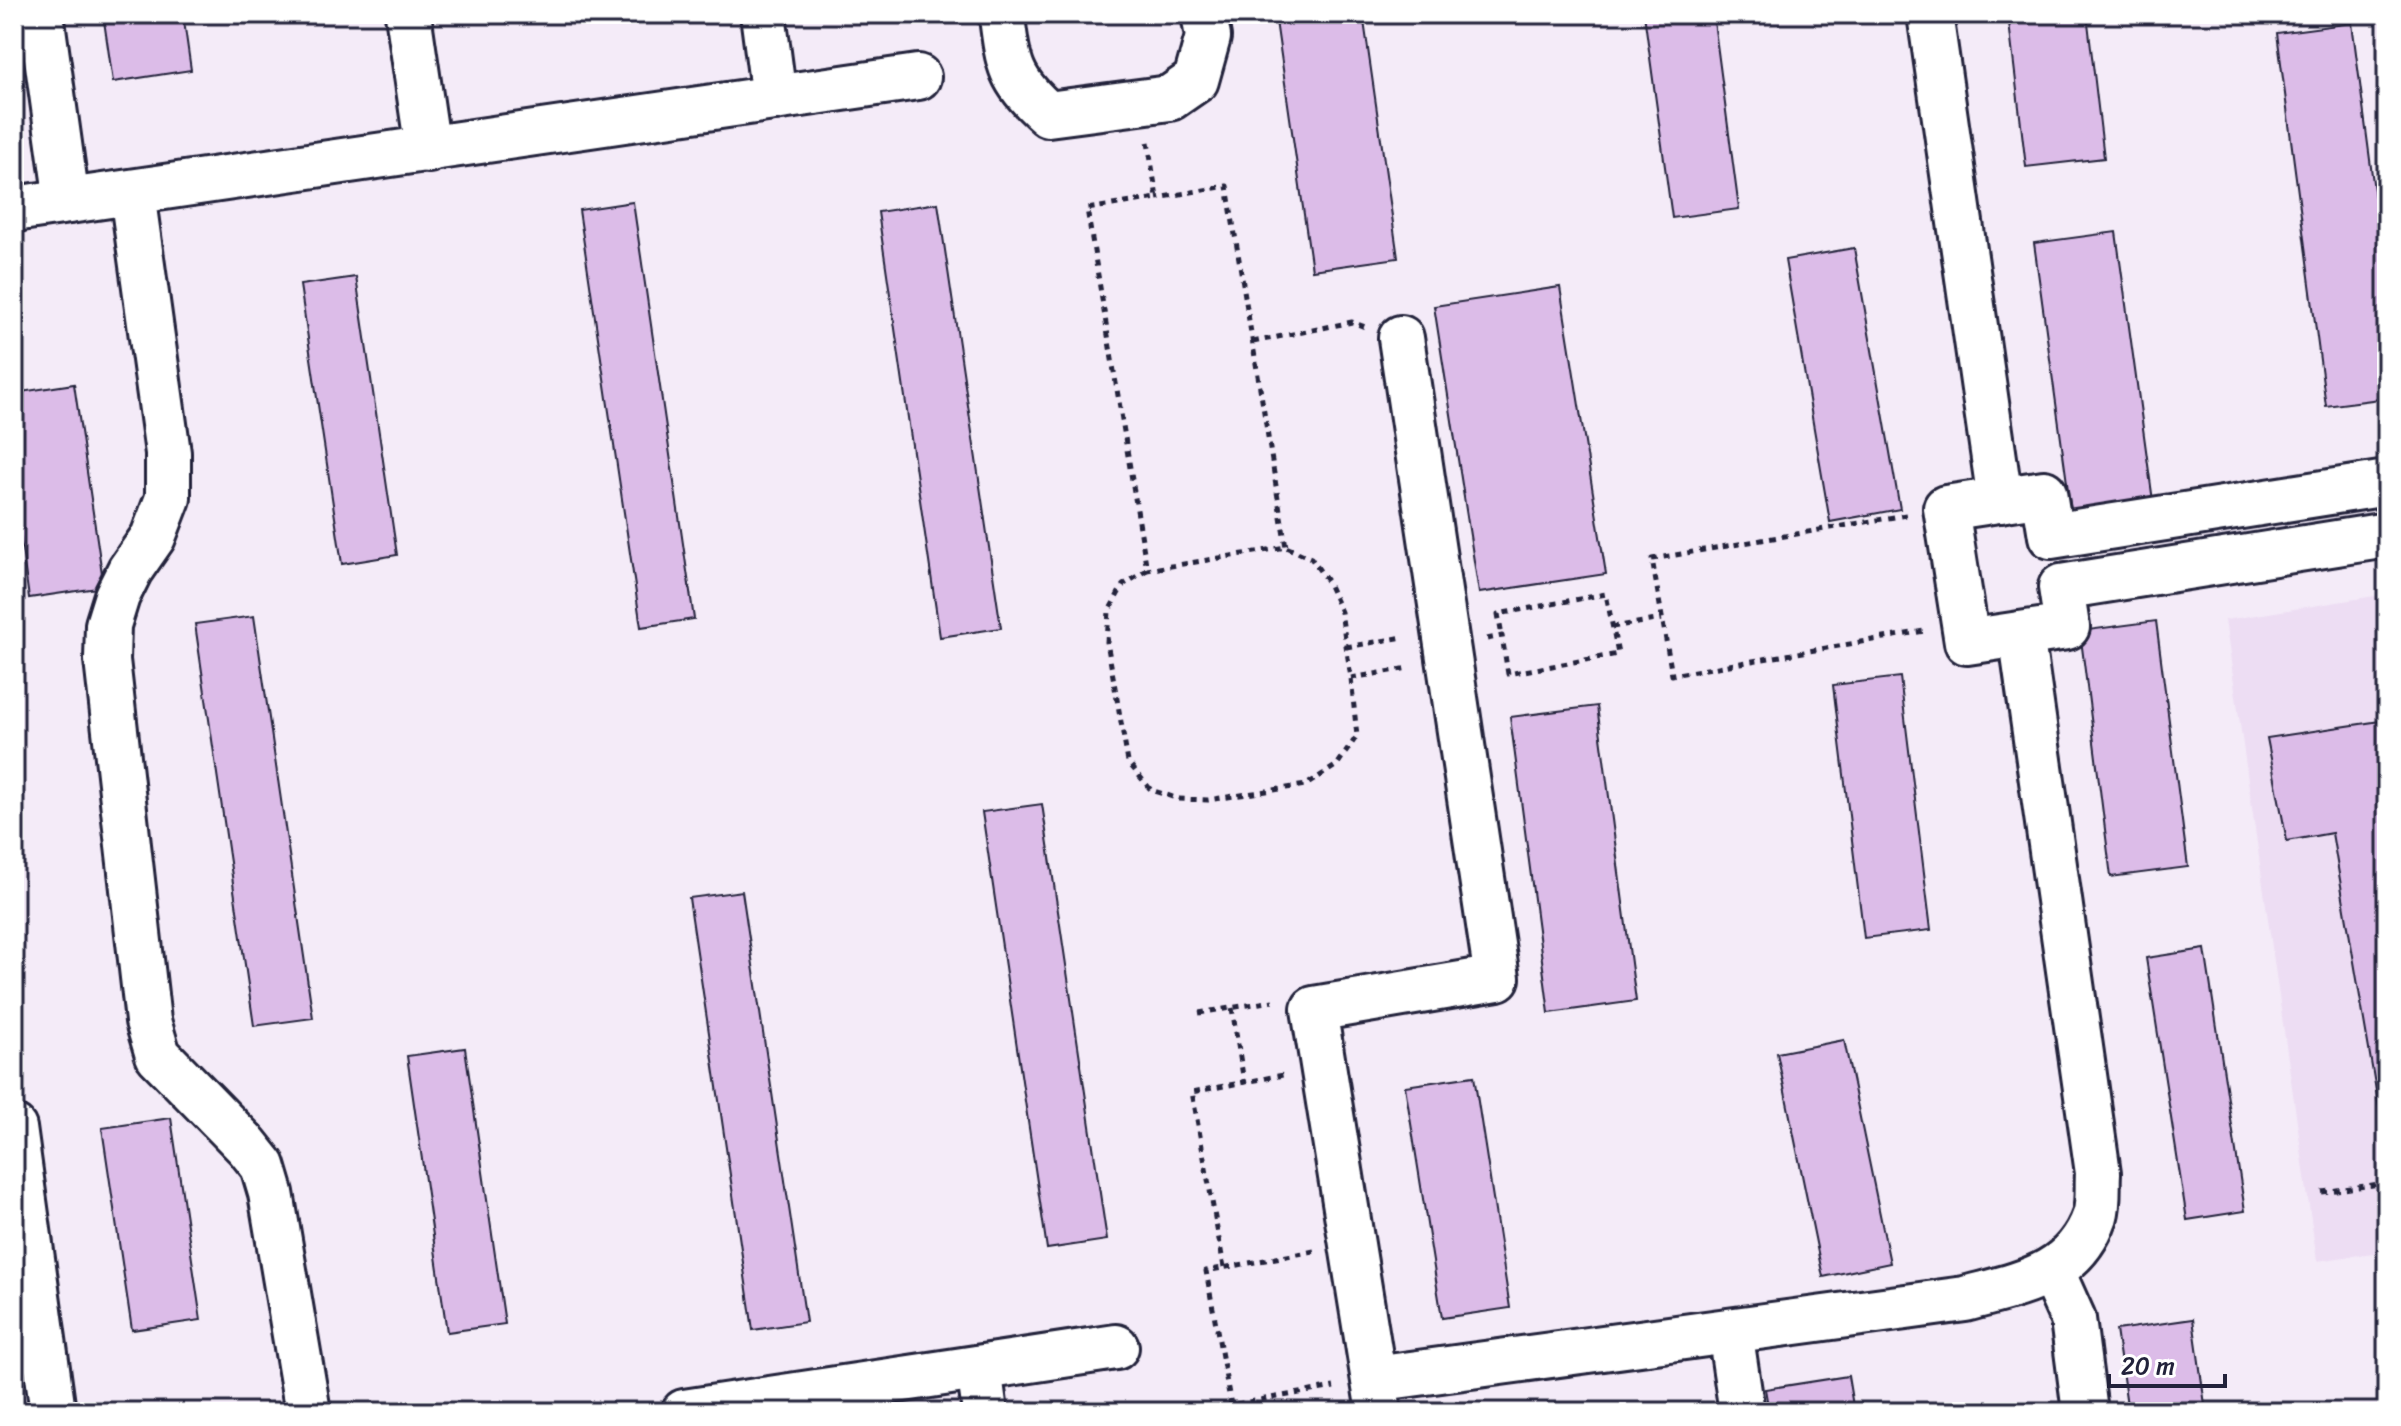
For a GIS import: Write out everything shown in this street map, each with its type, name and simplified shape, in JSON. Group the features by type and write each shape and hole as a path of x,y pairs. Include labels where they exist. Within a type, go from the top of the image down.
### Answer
{"lane":[{"path":"41,14 67,201"},
{"path":"408,14 428,150"},
{"path":"763,14 774,98"},
{"path":"1004,14 1009,66 1026,95 1048,114 1170,98 1196,80 1208,37 1204,14"},
{"path":"1930,14 2000,500"},
{"path":"14,209 918,77"},
{"path":"132,193 168,453 168,498 153,537 130,570 117,596 108,625 107,660 148,1021 158,1055 263,1166 271,1193 308,1412"},
{"path":"1401,338 1497,978 1314,1009 1377,1396 1730,1331 1965,1299 2052,1272 2076,1251 2095,1215 2098,1173 2021,634"},
{"path":"2387,483 2051,536 2044,493 1946,508 1967,642 2067,627 2061,587 2387,535"},
{"path":"14,1128 53,1412"},
{"path":"2052,1272 2073,1319 2085,1412"},
{"path":"1730,1331 1742,1412"},
{"path":"684,1412 1116,1347"},
{"path":"979,1368 985,1412"}],"path":[{"path":"1141,101 1157,198"},
{"path":"1147,570 1087,209 1227,186 1286,547"},
{"path":"1253,342 1352,322 1401,338"},
{"path":"1946,508 1652,559 1672,675 1965,624"},
{"path":"1286,547 1311,558 1327,581 1341,612 1351,678 1357,736 1337,765 1306,785 1208,800 1179,799 1151,790 1128,762 1107,642 1109,611 1123,585 1147,570 1286,547"},
{"path":"1606,594 1618,654 1508,674 1502,636 1498,614 1606,594"},
{"path":"1612,627 1662,619"},
{"path":"1351,678 1447,646 1502,636"},
{"path":"1346,647 1447,646"},
{"path":"1199,1013 1296,998 1314,1009"},
{"path":"1232,1008 1244,1082"},
{"path":"1224,1267 1192,1092 1323,1068"},
{"path":"2322,1192 2387,1183"},
{"path":"1352,1244 1206,1271 1231,1405 1377,1396"}],"shaded area":[{"path":"2387,594 2387,1251 2317,1261 2225,620"}],"building":[{"path":"103,14 183,14 191,70 113,82"},
{"path":"1275,14 1363,14 1398,258 1312,270"},
{"path":"1644,14 1713,14 1739,209 1672,218"},
{"path":"2008,14 2087,14 2104,158 2026,167"},
{"path":"2352,23 2387,289 2387,398 2326,406 2277,33"},
{"path":"633,202 694,619 641,627 579,210"},
{"path":"938,203 1001,628 940,637 878,212"},
{"path":"2116,232 2153,501 2071,512 2034,243"},
{"path":"1854,248 1900,509 1830,522 1785,260"},
{"path":"356,277 397,555 342,564 300,285"},
{"path":"1560,287 1606,574 1479,593 1434,306"},
{"path":"74,384 104,587 29,598 14,493 14,393"},
{"path":"254,616 313,1018 254,1026 195,624"},
{"path":"2156,621 2188,867 2111,877 2080,631"},
{"path":"1900,677 1931,930 1864,938 1833,685"},
{"path":"1597,706 1636,1001 1549,1013 1510,717"},
{"path":"2387,720 2387,1113 2380,1114 2332,833 2287,841 2267,738"},
{"path":"1042,804 1107,1240 1047,1249 982,812"},
{"path":"742,891 806,1322 753,1330 689,898"},
{"path":"2205,949 2245,1211 2187,1220 2146,958"},
{"path":"1844,1040 1890,1263 1823,1277 1777,1053"},
{"path":"465,1048 505,1324 447,1332 407,1056"},
{"path":"1474,1076 1510,1308 1442,1318 1405,1086"},
{"path":"171,1118 201,1320 132,1330 102,1128"},
{"path":"2193,1319 2206,1412 2128,1412 2116,1330"},
{"path":"1848,1376 1854,1412 1769,1412 1765,1389"}]}
